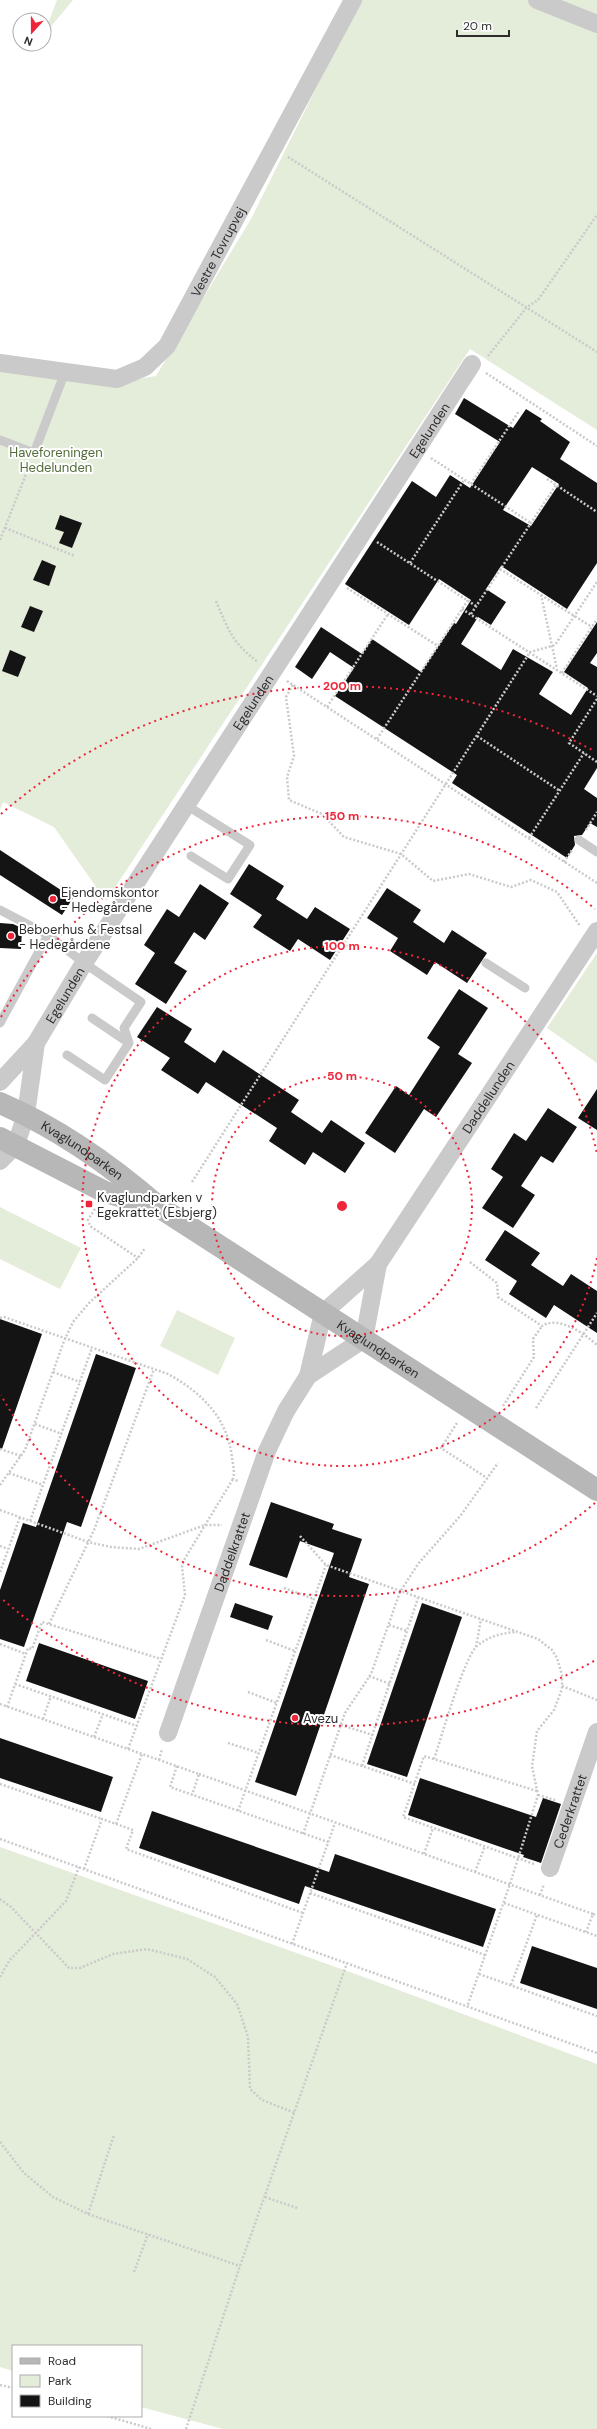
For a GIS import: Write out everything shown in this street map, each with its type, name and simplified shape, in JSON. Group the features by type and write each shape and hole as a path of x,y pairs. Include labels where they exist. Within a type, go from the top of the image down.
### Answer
{"street":[{"name":"Vestre Tovrupvej","path":"0,363 117,379 145,366 167,346 353,0"},
{"path":"537,0 597,24"},
{"name":"Egelunden","path":"0,1082 36,1043 84,963 186,805 418,449 478,362"},
{"name":"Daddellunden","path":"323,1312 378,1264 596,932"},
{"name":"Egelunden","path":"8,1141 26,1114 36,1043"},
{"name":"Kvaglundparken","path":"0,1103 26,1114 125,1178 159,1207 597,1490"},
{"path":"0,1161 8,1141"},
{"name":"Kvaglundparken","path":"8,1141 105,1192 159,1207"},
{"name":"Daddellunden","path":"364,1339 378,1264"},
{"name":"Daddelkrattet","path":"168,1734 267,1452 283,1418 308,1376 323,1312"},
{"name":"Daddelkrattet","path":"308,1376 364,1339"},
{"name":"Cederkrattet","path":"544,1867 597,1732"}],"lane":[{"path":"0,440 34,453 65,372"},
{"path":"186,805 250,845 228,879 191,856"},
{"path":"579,840 597,852"},
{"path":"0,910 48,935 84,963 141,1002 124,1028 129,1043"},
{"path":"0,1023 48,935"},
{"path":"486,963 524,988"},
{"path":"92,1018 129,1043"},
{"path":"67,1055 105,1080 129,1043"}],"path":[{"path":"274,148 597,352"},
{"path":"597,215 538,300 527,307 478,362 597,446"},
{"path":"471,484 519,411"},
{"path":"418,449 531,523"},
{"path":"0,540 34,453"},
{"path":"546,479 597,512"},
{"path":"410,563 464,480"},
{"path":"471,614 556,485"},
{"path":"5,528 75,556"},
{"path":"363,533 476,606"},
{"path":"500,569 592,627"},
{"path":"333,579 438,646"},
{"path":"192,1182 530,652 555,645 597,582"},
{"path":"541,595 558,670"},
{"path":"377,739 468,600"},
{"path":"216,601 231,636 247,654 597,883"},
{"path":"462,608 597,696"},
{"path":"327,707 388,614"},
{"path":"562,673 597,619"},
{"path":"293,685 286,697 294,756 287,777 289,800 322,814 344,837 401,854 433,881 469,874 511,887 530,880 557,892 580,925 596,932"},
{"path":"597,699 569,743 597,762"},
{"path":"477,736 560,791"},
{"path":"529,838 584,753"},
{"path":"94,1212 88,1220 90,1226 138,1258"},
{"path":"0,1485 25,1450 65,1339 73,1322 89,1303 138,1258 145,1248"},
{"path":"470,1262 497,1283 498,1297 542,1326 559,1323 597,1345"},
{"path":"536,1408 597,1313"},
{"path":"0,1318 4,1317 154,1369 187,1385 216,1414 229,1440 233,1479 182,1566 185,1595 128,1749"},
{"path":"492,1422 534,1357 533,1339 542,1326"},
{"path":"30,1521 92,1348"},
{"path":"49,1624 88,1542 154,1369"},
{"path":"53,1372 80,1382"},
{"path":"35,1424 62,1434"},
{"path":"452,1430 441,1448 487,1478"},
{"path":"0,1449 21,1456"},
{"path":"303,1834 345,1713 369,1676 400,1592 418,1564 460,1515 498,1463"},
{"path":"9,1473 43,1485"},
{"path":"233,1479 255,1486"},
{"path":"0,1510 88,1542 111,1547 139,1549 205,1525 230,1525 240,1528"},
{"path":"0,1572 20,1517"},
{"path":"300,1536 326,1565 538,1639 552,1650 562,1675 562,1686 558,1704 541,1724 534,1742 532,1766 538,1795 504,1903 467,2007"},
{"path":"0,1546 8,1549"},
{"path":"238,1811 326,1565"},
{"path":"284,1588 314,1599"},
{"path":"362,1766 418,1598"},
{"path":"434,1759 462,1676 476,1647 481,1619"},
{"path":"8,1707 28,1648 32,1649 42,1622 161,1659"},
{"path":"388,1625 407,1631"},
{"path":"476,1647 499,1633 519,1632"},
{"path":"266,1640 296,1651"},
{"path":"0,1644 26,1654"},
{"path":"369,1676 390,1684"},
{"path":"15,1684 137,1726"},
{"path":"562,1686 597,1700"},
{"path":"248,1692 277,1702"},
{"path":"43,1719 51,1696"},
{"path":"0,1704 597,1915"},
{"path":"94,1737 103,1714"},
{"path":"341,1725 373,1736"},
{"path":"228,1743 259,1753"},
{"path":"116,1824 142,1754"},
{"path":"330,1755 415,1784"},
{"path":"537,1791 424,1756 404,1817 544,1867"},
{"path":"177,1766 170,1787 328,1842"},
{"path":"192,1794 199,1774"},
{"path":"0,1784 133,1830 126,1849 303,1913"},
{"path":"84,1869 102,1819"},
{"path":"292,1944 335,1823"},
{"path":"424,1854 433,1828"},
{"path":"0,1839 597,2053"},
{"path":"475,1872 486,1846"},
{"path":"0,1977 9,1961 66,1901 79,1868"},
{"path":"310,1893 485,1955"},
{"path":"0,1899 12,1907 69,1968 80,1968 113,1954 147,1949 187,1959 215,1977 237,2004 248,2037 250,2089 262,2100 295,2113"},
{"path":"504,1903 597,1936"},
{"path":"586,1932 593,1914"},
{"path":"511,1985 538,1915"},
{"path":"186,2429 240,2266 347,1963"},
{"path":"479,1974 597,2016"},
{"path":"88,2214 114,2135"},
{"path":"0,2142 24,2173 52,2196 88,2214 240,2266"},
{"path":"265,2197 297,2208"},
{"path":"134,2272 148,2234"},
{"path":"0,2385 12,2388"},
{"path":"110,2417 152,2429"}],"green space":[{"path":"57,0 73,0 52,25 52,13"},
{"name":"Haveforeningen Hedelunden","path":"355,0 597,0 597,430 470,349 106,901 54,827 3,802 0,810 0,368 113,383 156,376 251,219 350,20"},
{"path":"597,953 597,1063 547,1028"},
{"path":"0,1207 81,1248 60,1289 0,1259"},
{"path":"177,1310 235,1338 218,1375 160,1346"},
{"path":"0,1847 369,1979 597,2064 597,2429 223,2429 142,2407 142,2345 12,2345 12,2371 0,2367"}],"building":[{"path":"464,398 513,428 526,409 542,419 540,421 570,442 560,459 597,483 597,563 567,609 501,566 486,589 506,602 491,625 478,617 461,644 501,670 513,649 553,672 539,694 571,715 588,688 564,672 597,622 597,653 590,663 597,667 597,768 584,789 597,798 597,827 590,823 582,835 574,836 575,845 567,858 452,783 457,775 335,696 354,668 330,652 312,679 295,667 321,627 362,654 372,639 421,672 454,623 456,624 471,600 439,579 409,625 345,584 412,481 436,497 450,475 470,488 500,442 455,414","holes":["532,467 559,484 531,526 503,510"]},
{"path":"60,515 82,523 72,548 59,543 64,532 55,529"},
{"path":"42,560 56,566 49,586 33,580"},
{"path":"30,606 43,611 34,632 21,627"},
{"path":"10,650 26,657 18,677 2,671"},
{"path":"0,850 73,898 62,915 0,875"},
{"path":"249,864 284,886 276,899 307,919 315,907 350,929 330,960 298,939 290,951 253,927 262,915 230,894"},
{"path":"200,884 229,903 205,940 194,932 174,963 187,971 166,1004 135,984 155,953 144,945 167,909 179,917"},
{"path":"387,888 421,910 413,922 444,943 452,930 487,953 467,983 435,962 427,975 390,951 398,938 367,918"},
{"name":"Beboerhus & Festsal - Hedegårdene","path":"0,923 13,924 22,928 21,949 0,948"},
{"path":"459,989 488,1008 458,1054 472,1063 436,1117 424,1109 395,1153 365,1133 396,1086 409,1095 440,1047 427,1038"},
{"path":"157,1007 192,1029 184,1042 215,1063 223,1050 299,1100 291,1112 322,1133 331,1120 365,1143 345,1173 313,1152 305,1165 269,1141 277,1128 206,1082 198,1094 161,1070 170,1058 137,1037"},
{"path":"597,1089 597,1130 578,1118"},
{"path":"548,1108 577,1127 553,1163 541,1156 521,1186 535,1195 513,1228 482,1208 503,1177 491,1169 514,1133 526,1141"},
{"path":"505,1230 540,1253 531,1265 563,1286 571,1274 597,1291 597,1333 554,1305 546,1318 509,1294 517,1281 485,1260"},
{"path":"0,1319 42,1334 2,1449 0,1449"},
{"path":"96,1354 136,1368 81,1527 67,1522 24,1647 0,1639 0,1590 23,1523 36,1527"},
{"path":"271,1502 334,1524 332,1529 362,1539 349,1577 369,1584 296,1796 255,1782 334,1553 300,1541 287,1578 249,1565"},
{"path":"235,1603 273,1616 268,1630 230,1617"},
{"path":"422,1603 462,1617 407,1777 367,1764"},
{"path":"39,1643 148,1681 135,1719 26,1681"},
{"path":"0,1738 113,1777 101,1812 0,1778"},
{"path":"420,1778 536,1817 543,1798 561,1804 541,1863 523,1857 524,1855 408,1815"},
{"path":"152,1811 329,1872 335,1854 496,1909 483,1947 305,1886 299,1904 139,1848"},
{"path":"532,1946 597,1968 597,2009 520,1983"}],"place":[{"name":"Ejendomskontor - Hedegårdene","path":"53,899"},
{"name":"Beboerhus & Festsal - Hedegårdene","path":"11,936"},
{"name":"Kvaglundparken v Egekrattet (Esbjerg)","path":"89,1204"},
{"name":"Avezu","path":"295,1718"}]}
